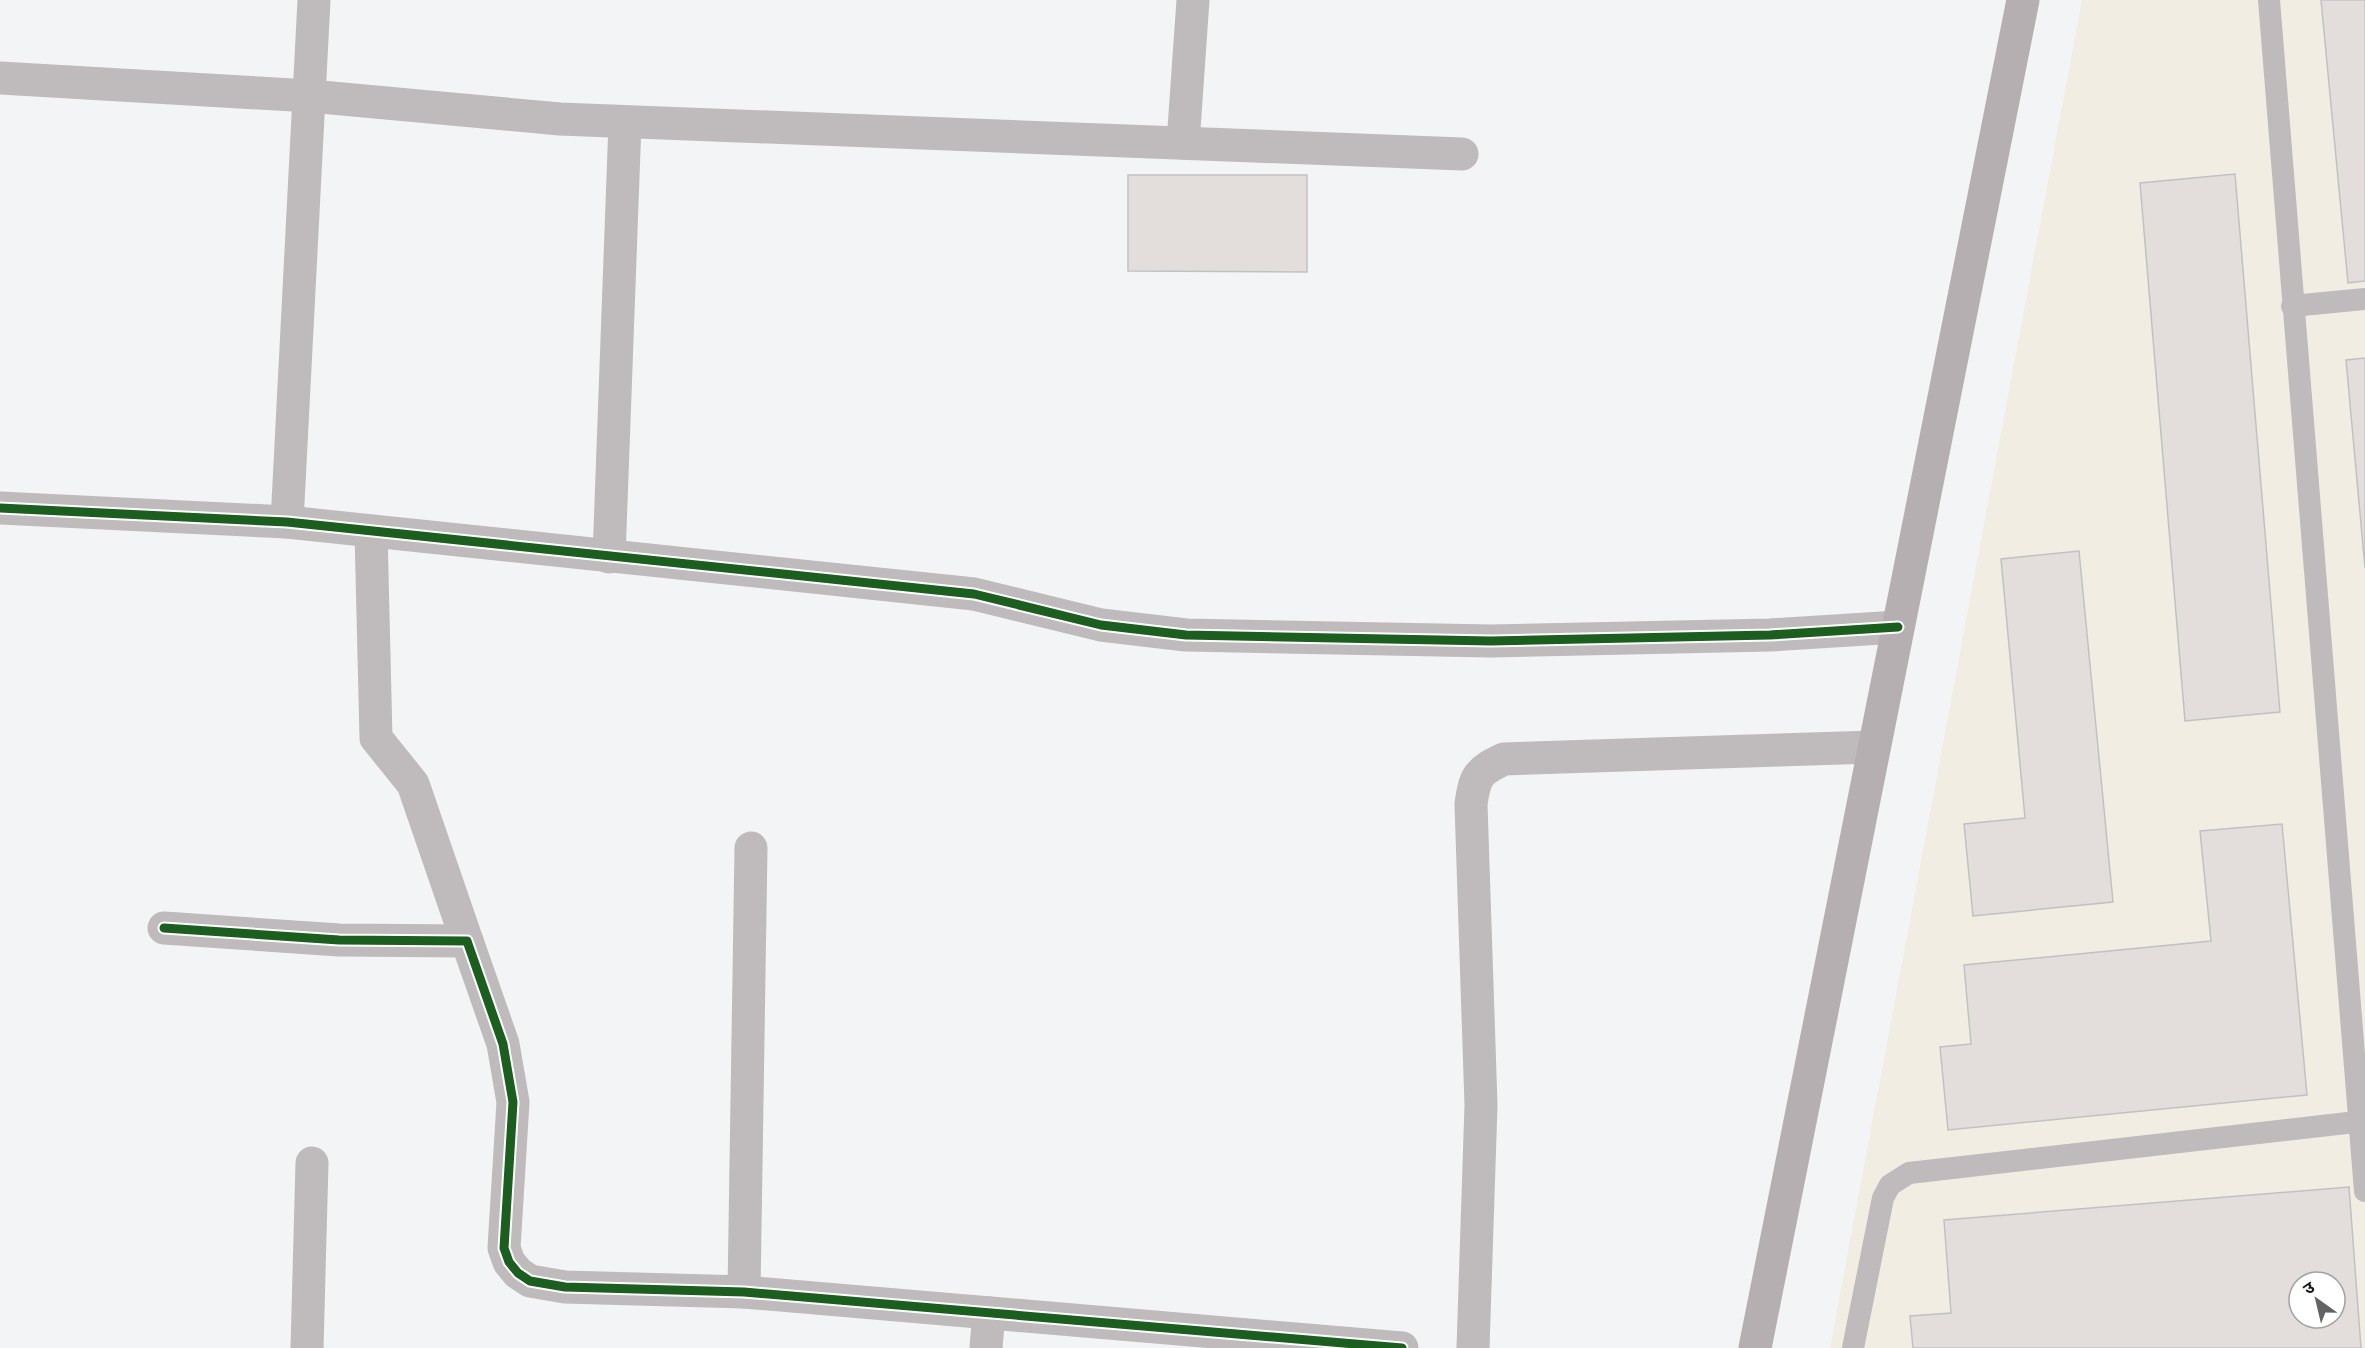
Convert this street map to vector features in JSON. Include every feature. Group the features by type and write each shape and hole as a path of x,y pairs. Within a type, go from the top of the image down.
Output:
{"main road":[{"path":"1755,1348 2024,0"}],"street":[{"path":"287,522 314,0"},
{"path":"1183,143 1193,0"},
{"path":"0,78 310,96 625,123 1462,154"},
{"path":"609,557 625,123"},
{"path":"0,508 287,522 974,594 1101,625 1186,635 1491,641 1770,635 1898,627"},
{"path":"370,532 376,738 413,784 503,1044 511,1092 504,1248 509,1262 518,1273 530,1281 565,1287 744,1292 1402,1348"},
{"path":"1473,1348 1481,1105 1471,804 1474,781 1486,767 1504,759 1874,747"},
{"path":"744,1292 752,848"},
{"path":"164,928 339,940 466,941"},
{"path":"307,1348 312,1162"},
{"path":"986,1348 989,1313"}],"lane":[{"path":"2269,0 2292,306 2362,1121 2365,1191"},
{"path":"2292,306 2365,299"},
{"path":"1853,1348 1883,1198 1890,1185 1903,1176 2362,1121"}],"shaded area":[{"path":"2082,0 2365,0 2365,1348 1830,1348"}],"building":[{"path":"2321,0 2365,0 2365,281 2348,283"},
{"path":"2235,174 2280,712 2185,721 2140,183"},
{"path":"1128,175 1307,175 1307,272 1128,271"},
{"path":"2365,358 2365,568 2346,360"},
{"path":"2079,551 2113,902 1973,916 1964,824 2025,818 2001,559"},
{"path":"2282,824 2307,1095 1948,1130 1940,1047 1971,1044 1964,965 2211,941 2200,831"},
{"path":"2349,1187 2361,1348 1913,1348 1910,1316 1951,1313 1944,1220"}],"cycle path":[{"path":"0,508 287,522 974,594 1101,625 1186,635 1491,641 1770,635 1898,627"},
{"path":"164,928 339,940 467,941 503,1044 513,1102 504,1248 509,1262 518,1273 530,1281 565,1287 744,1292 1402,1348"}]}
